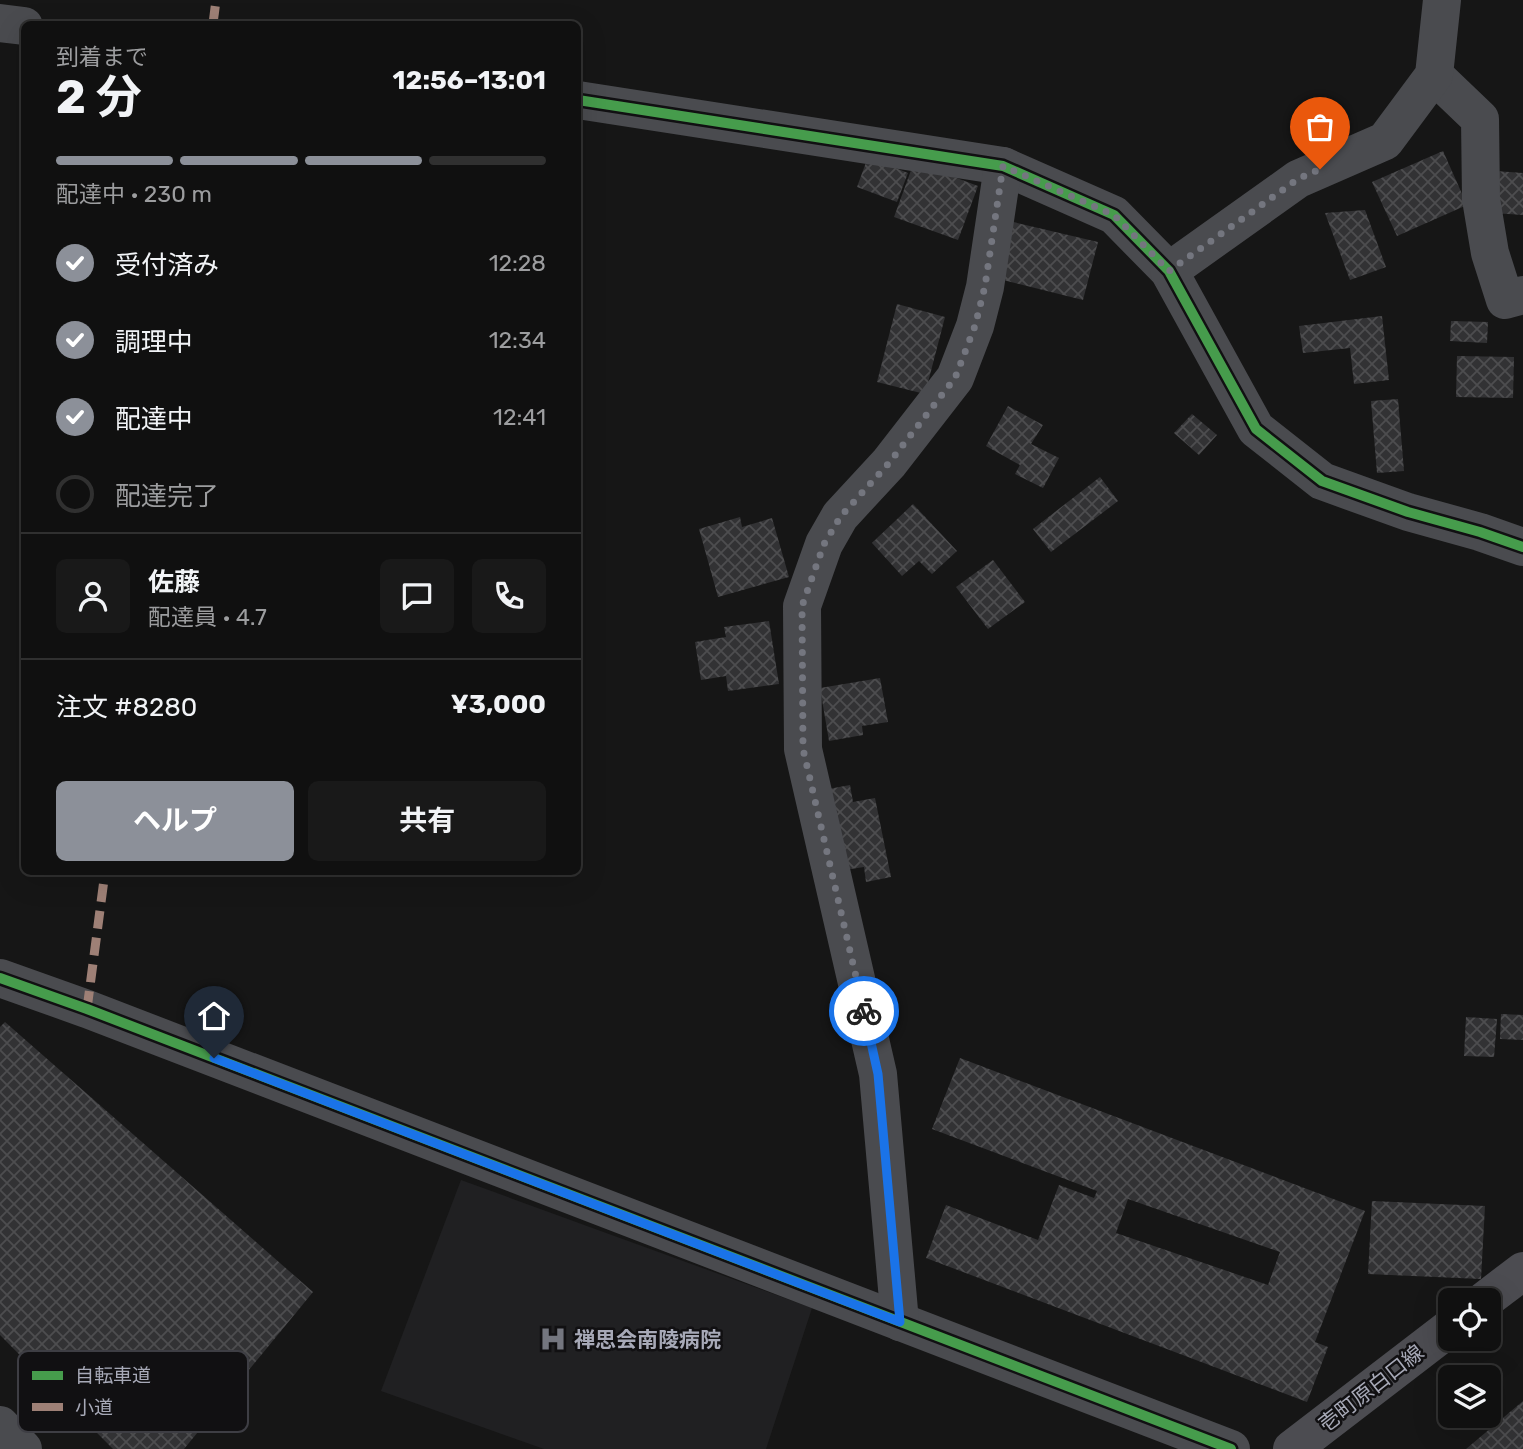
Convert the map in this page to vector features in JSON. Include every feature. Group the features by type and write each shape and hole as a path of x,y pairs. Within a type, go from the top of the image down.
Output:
{"main road":[{"path":"1501,1288 1523,1271"},
{"name":"壱町原白口線","path":"1292,1449 1438,1337"}],"street":[{"path":"1169,271 1298,179 1385,141 1434,75 1442,0"},
{"path":"0,23 21,26"},
{"path":"1434,75 1480,119 1481,199 1490,253 1506,300 1523,295"},
{"path":"581,100 1003,166 1114,215 1169,271 1256,429 1265,437 1322,481 1408,512 1523,547"},
{"path":"900,1322 878,1074 803,749 802,606 824,544 841,516 889,463 955,378 975,326 985,286 1003,166"},
{"path":"0,978 87,1009 1231,1449"},
{"path":"0,1425 23,1449"}],"shaded area":[{"path":"461,1180 812,1308 766,1449 544,1449 381,1391"}],"building":[{"path":"1443,151 1467,205 1397,236 1372,182"},
{"path":"868,157 908,173 897,202 857,187"},
{"path":"914,162 978,186 958,240 894,217"},
{"path":"1496,171 1523,173 1523,215 1493,213"},
{"path":"1365,210 1386,267 1350,280 1325,213"},
{"path":"1009,221 1098,242 1083,300 995,278"},
{"path":"897,304 945,317 925,394 877,382"},
{"path":"1382,316 1389,380 1354,384 1350,348 1303,353 1299,326"},
{"path":"1451,321 1488,322 1487,343 1450,341"},
{"path":"1457,356 1514,357 1513,398 1456,397"},
{"path":"1398,399 1404,471 1377,473 1371,401"},
{"path":"1008,406 1043,425 1031,444 1059,458 1043,488 1015,474 1020,465 986,446"},
{"path":"1192,414 1217,435 1199,455 1174,433"},
{"path":"1100,477 1118,501 1051,552 1033,529"},
{"path":"913,504 957,551 932,574 919,561 902,576 872,543"},
{"path":"740,517 742,527 772,518 789,577 718,597 699,529"},
{"path":"993,560 1025,602 988,629 956,587"},
{"path":"769,621 779,684 728,691 726,676 701,680 695,642 726,637 724,627"},
{"path":"880,678 888,722 862,726 863,735 829,741 820,688"},
{"path":"850,785 853,802 875,798 891,877 866,882 864,867 838,871 823,790"},
{"path":"1501,1014 1523,1015 1523,1040 1500,1039"},
{"path":"1466,1017 1497,1019 1494,1057 1464,1056"},
{"path":"5,1022 313,1292 248,1371 248,1351 18,1351 18,1353 0,1335 0,1027"},
{"path":"960,1058 1365,1211 1315,1342 1328,1347 1307,1402 926,1258 946,1205 1038,1240 1059,1185 1094,1198 1097,1191 932,1129","holes":["1128,1199 1280,1252 1268,1285 1116,1233"]},
{"path":"1372,1201 1485,1206 1481,1279 1368,1274"},
{"path":"1523,1401 1523,1449 1466,1449 1491,1428 1501,1428 1501,1420"},
{"path":"96,1432 198,1432 184,1449 113,1449"}],"marked path":[{"path":"213,21 216,0"},
{"path":"87,1009 105,875"}],"cycle path":[{"path":"581,100 1003,166 1114,215 1169,271 1256,429 1322,481 1408,512 1523,547"},
{"path":"0,978 87,1009 1231,1449"}],"way so far":[{"path":"864,1011 803,749 802,606 824,544 841,516 889,463 955,378 975,326 985,286 1003,166 1114,215 1169,271 1298,179 1320,169"}],"place":[{"name":"禅思会南陵病院","path":"553,1339"}],"route":[{"path":"214,1058 900,1322 878,1074 864,1011"}]}
